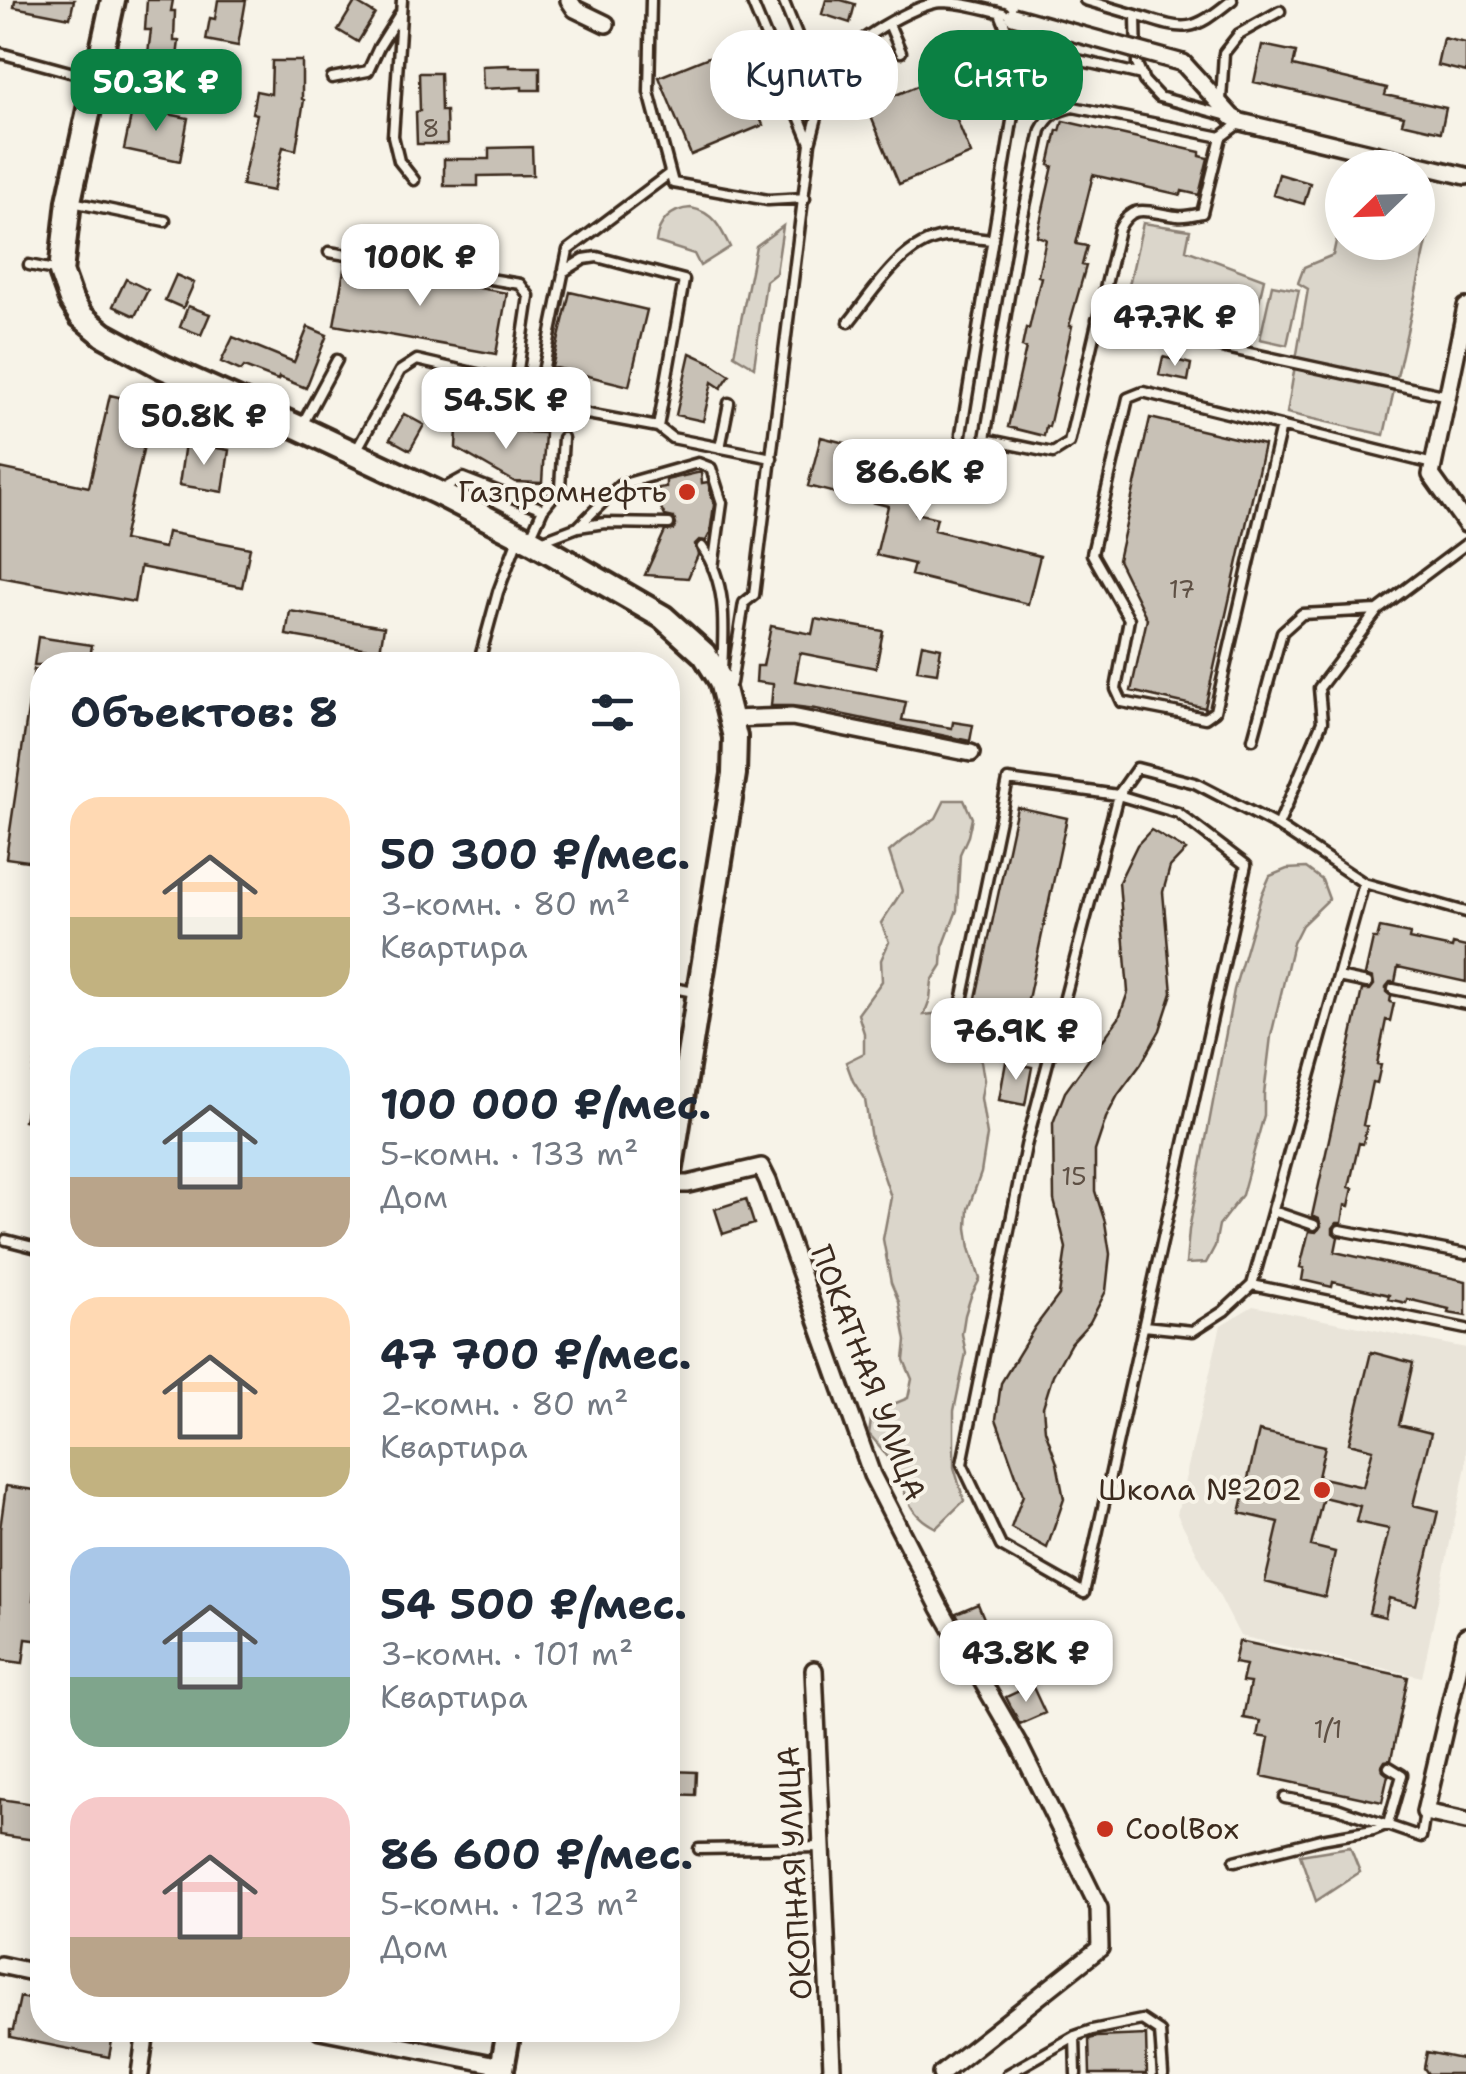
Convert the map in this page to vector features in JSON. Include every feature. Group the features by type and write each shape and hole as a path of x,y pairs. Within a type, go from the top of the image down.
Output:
{"main road":[{"path":"113,0 69,202 62,272 80,316 104,335 163,367 436,492 528,539 663,617 704,654 727,701 735,738 734,774 680,1108"},
{"path":"502,2070 507,2042"}],"street":[{"path":"569,0 574,8 606,24"},
{"path":"1006,14 1183,63 1231,115 1466,176"},
{"path":"1466,307 1431,475 1466,524"},
{"path":"727,701 792,718 971,753"},
{"name":"ПОКАТНАЯ УЛИЦА","path":"680,1184 761,1167 872,1475 940,1608 1019,1744 1100,1908 1100,1948 941,2074"},
{"path":"1466,1636 1425,1812 1466,1820"},
{"name":"ОКОПНАЯ УЛИЦА","path":"814,1670 830,2074"},
{"path":"0,1965 30,1971"},
{"path":"140,2074 144,2042"},
{"path":"375,2042 502,2070"}],"lane":[{"path":"402,0 394,136 399,160 414,180"},
{"path":"651,0 649,92 673,183 768,200 805,198"},
{"path":"751,0 810,144"},
{"path":"783,0 795,30"},
{"path":"1085,0 1178,29 1207,20 1232,0"},
{"path":"727,701 744,603 754,596 810,144 834,67 849,48 922,7 941,2 1006,14 1011,30"},
{"path":"332,78 368,71 401,12"},
{"path":"1221,137 1072,107 1056,111 1046,120 1020,230 985,439 1053,453 1069,443 1119,229 1130,212 1138,210 1182,217 1202,213 1221,137 1231,115 1224,53 1239,34 1280,12"},
{"path":"1136,15 1137,64 1159,97 1231,115"},
{"path":"890,24 901,52"},
{"path":"0,53 96,79"},
{"path":"1083,61 1142,76"},
{"path":"962,434 1012,120"},
{"path":"669,174 572,246 566,255 538,396 540,402 544,406 658,426 672,438 772,458"},
{"path":"69,202 165,222"},
{"path":"849,322 892,268 921,244 946,236 993,240"},
{"path":"329,252 520,284 529,296 516,382 417,360 400,370 355,454"},
{"path":"564,272 584,259 596,257 684,280 658,426"},
{"path":"29,265 62,272"},
{"path":"1098,320 1448,396"},
{"path":"300,428 337,360"},
{"path":"1281,426 1215,711 1205,718 1122,702 1116,690 1129,619 1092,554 1128,398 1143,392 1281,426 1433,464"},
{"path":"720,448 729,402"},
{"path":"482,652 498,592 543,509 560,488 563,438"},
{"path":"578,527 620,485 698,463 712,468 722,504 713,568"},
{"path":"436,492 463,478 543,509"},
{"path":"528,539 605,523 669,524"},
{"path":"1278,826 1322,722 1319,688 1378,610 1466,544"},
{"path":"702,546 722,590 727,701"},
{"path":"1252,740 1282,632 1302,614 1378,610"},
{"path":"1050,1052 957,1025 1008,780 1118,795 1178,813 1246,865 1084,1593 1001,1546 962,1464 1026,1146 1118,795 1137,768 1195,783 1278,826 1364,882 1466,912"},
{"path":"1144,1326 1194,1331 1252,1285 1364,882"},
{"path":"1338,977 1367,983"},
{"path":"680,989 698,992"},
{"path":"1393,989 1466,1004"},
{"path":"1273,1211 1314,1225"},
{"path":"1340,1230 1466,1254"},
{"path":"6,1240 30,1246"},
{"path":"1252,1285 1466,1329"},
{"path":"1388,1824 1402,1774 1389,1768"},
{"path":"1284,1798 1337,1808 1420,1837 1425,1812"},
{"path":"1235,1861 1388,1824"},
{"path":"698,1849 821,1847"},
{"path":"1008,2074 1075,2036 1142,2020 1160,2032 1162,2074"},
{"path":"1075,2036 1076,2074"}],"shaded area":[{"path":"691,208 711,217 730,247 700,266 694,254 656,242 667,218"},
{"path":"1143,223 1190,230 1186,250 1264,279 1252,331 1125,303"},
{"path":"783,226 776,273 766,281 754,367 734,355 756,246"},
{"path":"1325,258 1423,260 1384,435 1287,413 1308,289 1298,283 1304,267"},
{"path":"1272,285 1299,290 1287,345 1260,339"},
{"path":"945,800 964,800 972,818 960,854 957,910 924,1015 942,1013 957,1025 965,1050 981,1061 987,1135 981,1173 968,1209 967,1228 980,1279 965,1315 962,1334 966,1353 954,1411 954,1467 964,1501 936,1528 913,1509 892,1463 869,1434 872,1413 908,1398 912,1379 904,1360 906,1341 883,1239 891,1197 871,1139 865,1100 846,1062 864,1053 864,1033 858,1014 882,981 881,960 889,942 881,923 902,891 889,852 936,818"},
{"path":"1306,868 1322,880 1329,899 1302,925 1293,943 1271,1036 1264,1115 1242,1195 1219,1225 1215,1246 1206,1263 1186,1264 1234,990 1262,894 1270,876 1287,869"},
{"name":"Школа №202","path":"1253,1306 1466,1348 1466,1466 1422,1677 1240,1636 1177,1514 1221,1325"},
{"path":"1350,1847 1360,1872 1316,1901 1300,1855"}],"building":[{"path":"15,0 74,0 70,18 14,7"},
{"path":"147,0 173,0 174,41 179,41 175,73 146,69 151,30 145,30"},
{"path":"218,0 246,0 238,46 206,40"},
{"path":"826,0 855,4 850,23 822,14"},
{"path":"355,2 375,14 358,42 338,30"},
{"path":"1443,38 1466,43 1466,72 1437,65"},
{"path":"1262,45 1296,52 1293,66 1387,88 1385,95 1446,108 1441,132 1402,123 1404,116 1254,82"},
{"path":"710,56 710,120 761,120 763,125 691,155 659,77"},
{"path":"272,61 302,61 304,100 296,150 283,147 273,191 242,185 257,114 252,113 256,91 271,94"},
{"path":"482,66 540,67 540,90 483,89"},
{"path":"419,73 440,73 447,144 417,144"},
{"path":"918,86 918,120 957,120 971,154 899,184 872,120 898,120 898,94"},
{"path":"133,107 188,118 180,161 124,149"},
{"path":"1063,121 1200,152 1200,156 1208,158 1199,195 1182,191 1181,195 1093,175 1076,244 1087,246 1082,265 1086,266 1044,436 1008,427 1026,348 1022,347 1026,328 1029,329 1041,277 1038,276 1046,239 1037,236 1053,166 1049,165"},
{"path":"532,147 533,175 478,176 478,186 444,186 444,159 489,159 489,148"},
{"path":"1279,174 1310,183 1304,204 1273,195"},
{"path":"345,264 507,293 496,354 334,325"},
{"path":"176,275 194,283 183,308 165,300"},
{"path":"126,279 148,290 135,316 113,306"},
{"path":"570,292 647,310 629,386 552,367"},
{"path":"188,306 210,314 201,335 180,327"},
{"path":"308,327 327,335 306,388 221,362 233,337 294,362"},
{"path":"690,353 730,375 721,388 712,382 703,421 676,415"},
{"path":"1163,357 1191,364 1188,381 1159,375"},
{"path":"110,395 153,405 123,540 164,548 167,532 250,548 242,587 140,567 134,602 0,577 0,468 89,487"},
{"path":"404,414 424,425 410,450 390,439"},
{"path":"1150,418 1264,445 1205,708 1131,691 1147,619 1118,560"},
{"path":"457,428 545,433 542,483 515,482 456,448"},
{"path":"821,437 928,464 916,513 937,518 934,530 1040,556 1028,604 911,575 914,564 876,555 888,506 808,486"},
{"path":"185,443 229,450 223,492 179,485"},
{"path":"701,472 702,483 708,482 714,505 710,533 706,541 695,544 698,555 688,578 645,575 665,531 676,525 660,506 658,488 666,487 666,480"},
{"path":"290,611 384,627 380,651 286,635"},
{"path":"815,619 883,631 876,668 800,653 795,681 906,702 902,720 952,728 953,722 973,725 970,741 816,709 771,706 773,684 756,682 757,666 763,666 771,626 812,634"},
{"path":"38,637 92,645 91,652 36,652"},
{"path":"922,644 941,648 937,673 917,670"},
{"path":"30,696 30,861 6,858"},
{"path":"1017,807 1067,818 1021,1032 971,1021"},
{"path":"1151,830 1186,850 1170,867 1163,892 1172,993 1160,1030 1118,1095 1095,1151 1095,1191 1110,1254 1106,1291 1090,1322 1071,1343 1053,1375 1043,1407 1045,1430 1064,1499 1047,1548 1011,1528 1023,1495 996,1419 1001,1383 1059,1295 1066,1248 1054,1200 1053,1123 1065,1092 1119,1018 1128,992 1119,882 1137,845"},
{"path":"1380,928 1410,934 1409,939 1466,947 1466,982 1398,967 1395,982 1386,987 1390,1002 1394,1003 1390,1021 1386,1020 1377,1083 1372,1082 1363,1125 1367,1126 1349,1187 1353,1188 1349,1206 1345,1205 1342,1223 1333,1228 1338,1237 1335,1252 1466,1281 1466,1316 1333,1282 1332,1287 1302,1280 1304,1268 1300,1267 1309,1231 1316,1232 1321,1226 1319,1219 1312,1216 1362,990 1370,990 1374,985 1373,978 1365,975 1373,939 1377,939"},
{"path":"1006,1062 1032,1067 1025,1105 999,1100"},
{"path":"30,1089 30,1122 24,1121"},
{"path":"746,1199 754,1224 723,1234 715,1209"},
{"name":"Школа №202","path":"1371,1352 1413,1363 1399,1425 1431,1433 1413,1505 1438,1511 1416,1605 1389,1598 1385,1617 1369,1613 1389,1529 1356,1522 1360,1506 1323,1497 1311,1546 1335,1552 1325,1597 1265,1582 1279,1522 1240,1513 1259,1431 1325,1446 1318,1477 1363,1487 1373,1449 1349,1443"},
{"path":"6,1486 30,1489 30,1640 26,1639 23,1663 0,1660 0,1529"},
{"path":"978,1604 988,1628 969,1636 956,1613"},
{"path":"1239,1641 1408,1677 1391,1760 1382,1766 1388,1775 1382,1802 1262,1776 1269,1738 1257,1736 1260,1721 1243,1718 1250,1683 1242,1682 1246,1665 1234,1663"},
{"path":"1032,1685 1045,1713 1020,1724 1006,1697"},
{"path":"680,1771 696,1772 695,1795 680,1794"},
{"path":"0,1799 30,1803 30,1839 0,1835"},
{"path":"20,1997 30,1999 30,2041 10,2037"},
{"path":"1146,2035 1147,2074 1090,2074 1089,2039"},
{"path":"35,2042 112,2042 109,2057"},
{"path":"1427,2052 1466,2060 1466,2074 1428,2074 1424,2068"}],"place":[{"name":"Газпромнефть","path":"687,492"},
{"name":"Школа №202","path":"1322,1490"},
{"name":"CoolBox","path":"1105,1829"}]}
